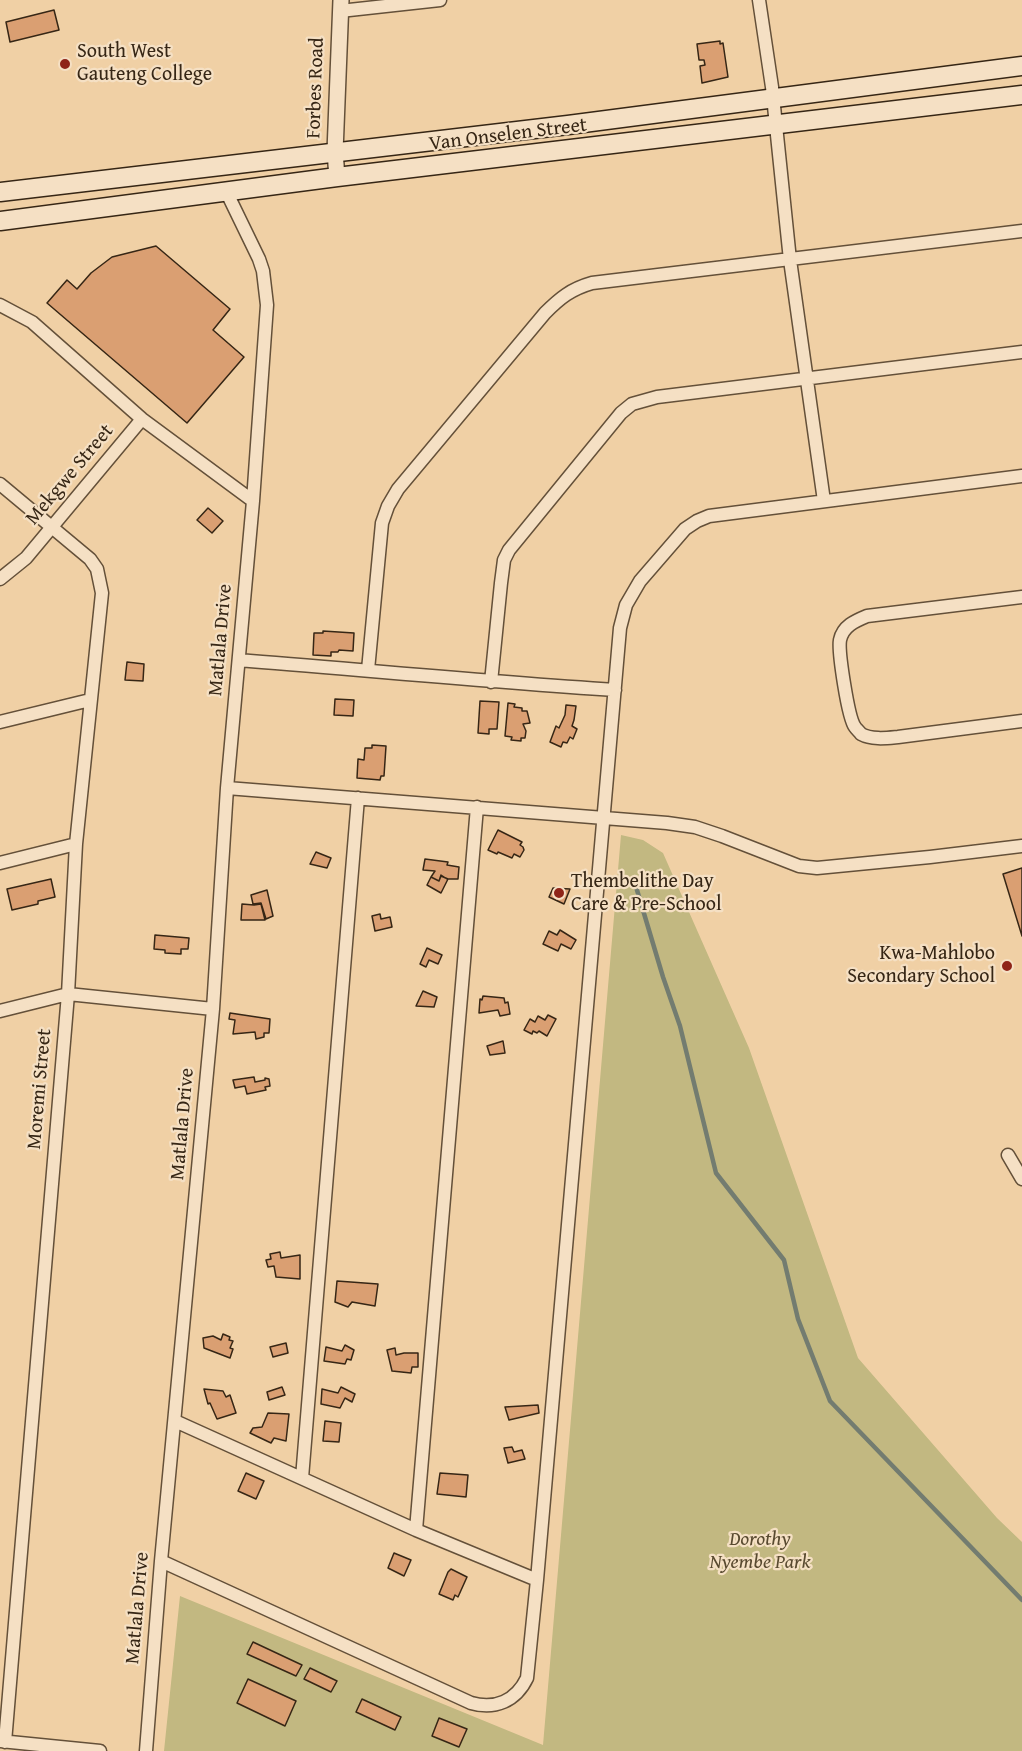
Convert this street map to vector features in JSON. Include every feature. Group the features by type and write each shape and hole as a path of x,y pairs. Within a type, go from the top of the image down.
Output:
{"main road":[{"name":"Van Onselen Street","path":"0,192 1022,66"},
{"name":"Van Onselen Street","path":"0,221 337,177 1022,95"}],"street":[{"path":"341,5 440,0"},
{"path":"759,0 773,98 790,260 824,501"},
{"name":"Forbes Road","path":"337,177 335,152 341,5"},
{"name":"Matlala Drive","path":"146,1751 161,1561 213,1009 227,788 253,501 267,305 266,286 259,259 227,193"},
{"path":"368,670 382,523 388,506 398,489 545,313 574,288 592,283 1022,231"},
{"path":"0,305 32,322 142,419 253,501"},
{"path":"491,682 504,560 509,550 621,413 632,404 657,397 1022,352"},
{"name":"Mekgwe Street","path":"0,579 26,558 142,419"},
{"path":"161,1561 471,1703 484,1707 496,1705 522,1689 527,1677 537,1580 620,628 626,605 640,580 685,529 697,520 710,516 1022,476"},
{"name":"Moremi Street","path":"0,484 90,559 97,569 102,593 76,844 68,994 2,1741"},
{"path":"1022,597 867,616 854,621 845,629 840,646 850,714 854,727 861,733 871,737 891,737 1022,721"},
{"path":"239,660 491,682 615,690"},
{"path":"0,722 90,700"},
{"path":"227,788 667,823 695,827 799,866 817,868 919,859 1022,846"},
{"path":"302,1478 358,798"},
{"path":"416,1530 477,807"},
{"path":"0,863 76,844"},
{"path":"0,1011 68,994 213,1009"},
{"path":"1008,1155 1022,1179"},
{"path":"175,1421 416,1530 537,1580"},
{"path":"2,1741 100,1751"}],"green space":[{"name":"Dorothy Nyembe Park","path":"621,835 643,840 663,853 749,1048 858,1358 997,1518 1022,1542 1022,1751 164,1751 180,1596 543,1745"}],"building":[{"path":"54,10 59,30 10,42 6,22"},
{"path":"720,41 720,44 723,43 728,77 702,83 700,66 705,65 704,60 699,60 697,44"},
{"path":"156,246 230,309 213,330 244,357 187,423 47,303 67,280 77,289 91,273 112,257"},
{"path":"208,508 223,521 212,533 197,520"},
{"path":"323,631 354,633 353,651 339,650 331,652 331,656 313,655 314,633 323,633"},
{"path":"127,662 144,664 143,681 125,680"},
{"path":"335,699 354,700 353,716 334,715"},
{"path":"480,701 499,702 497,729 489,729 489,734 478,733"},
{"path":"508,703 522,708 522,711 527,711 530,723 523,724 526,731 525,738 521,738 521,741 511,740 512,737 505,736"},
{"path":"566,705 576,706 572,726 577,729 573,739 570,737 567,743 563,742 561,747 550,742 556,726 559,728 565,715"},
{"path":"372,745 386,746 384,776 381,776 380,780 357,778 358,759 364,760 365,748 372,748"},
{"path":"498,830 522,842 520,845 524,850 520,857 514,854 512,858 488,850"},
{"path":"316,852 331,858 327,868 310,864"},
{"path":"425,859 448,862 447,865 459,867 458,879 447,879 441,875 439,881 431,877 435,871 423,870"},
{"path":"1022,868 1022,936 1003,874"},
{"path":"441,876 448,879 441,893 427,885 431,877 439,881"},
{"path":"51,879 55,897 12,910 7,889"},
{"name":"Thembelithe Day Care & Pre-School","path":"553,888 570,889 564,904 549,897"},
{"path":"267,890 273,916 266,919 261,903 253,904 251,895"},
{"path":"242,904 261,904 265,920 241,920"},
{"path":"380,914 381,919 390,917 392,927 375,931 372,916"},
{"path":"560,930 576,940 571,949 561,944 558,951 543,944 549,931 557,935"},
{"path":"155,935 189,938 188,949 181,949 181,954 165,953 165,950 154,949"},
{"path":"427,948 442,955 438,964 429,960 426,967 420,964"},
{"path":"423,991 437,997 434,1007 416,1006"},
{"path":"483,996 504,998 505,1003 508,1002 510,1014 500,1016 498,1010 479,1013 480,999 482,1000"},
{"path":"230,1013 270,1019 269,1033 264,1033 264,1037 256,1039 255,1032 233,1034 235,1020 229,1019"},
{"path":"548,1015 556,1019 547,1036 539,1031 537,1033 533,1031 532,1034 524,1030 530,1019 535,1022 538,1016 545,1020"},
{"path":"503,1041 505,1053 490,1055 487,1046"},
{"path":"254,1077 255,1082 265,1080 265,1078 269,1079 270,1086 265,1087 266,1090 247,1094 245,1086 235,1088 233,1080"},
{"path":"280,1252 281,1258 300,1255 300,1279 276,1277 274,1266 268,1267 266,1260 271,1259 270,1254"},
{"path":"337,1281 378,1284 375,1306 352,1302 348,1307 335,1302"},
{"path":"223,1334 233,1341 230,1358 204,1348 203,1338 213,1336 221,1340"},
{"path":"286,1343 288,1353 273,1357 270,1347"},
{"path":"345,1345 354,1350 351,1360 347,1359 345,1364 324,1361 326,1347 342,1351"},
{"path":"395,1348 396,1355 418,1353 418,1367 412,1367 411,1373 392,1371 387,1350"},
{"path":"282,1387 285,1395 269,1400 267,1392"},
{"path":"341,1387 355,1394 352,1402 345,1398 340,1408 321,1404 322,1389 338,1393"},
{"path":"204,1389 223,1391 226,1397 230,1395 236,1413 217,1419 210,1403 208,1404"},
{"path":"538,1405 539,1413 509,1420 505,1407"},
{"path":"268,1413 289,1414 286,1441 274,1438 271,1443 250,1433 253,1428 262,1427"},
{"path":"325,1421 341,1423 339,1442 323,1441"},
{"path":"512,1447 514,1452 522,1450 525,1459 508,1463 504,1448"},
{"path":"246,1473 264,1481 256,1499 238,1491"},
{"path":"440,1473 468,1475 466,1497 437,1494"},
{"path":"394,1553 411,1560 404,1576 388,1568"},
{"path":"451,1569 467,1577 458,1597 455,1595 453,1600 439,1594"},
{"path":"253,1642 302,1665 296,1676 247,1654"},
{"path":"310,1668 337,1681 331,1692 304,1679"},
{"path":"248,1679 296,1701 285,1726 237,1703"},
{"path":"362,1699 401,1717 395,1730 356,1712"},
{"path":"439,1718 467,1729 459,1747 432,1736"}],"waterway":[{"path":"634,880 680,1026 716,1173 784,1260 798,1319 830,1401 1022,1600"}],"place":[{"name":"South West Gauteng College","path":"65,64"},
{"name":"Thembelithe Day Care & Pre-School","path":"559,893"},
{"name":"Kwa-Mahlobo Secondary School","path":"1007,966"}]}
